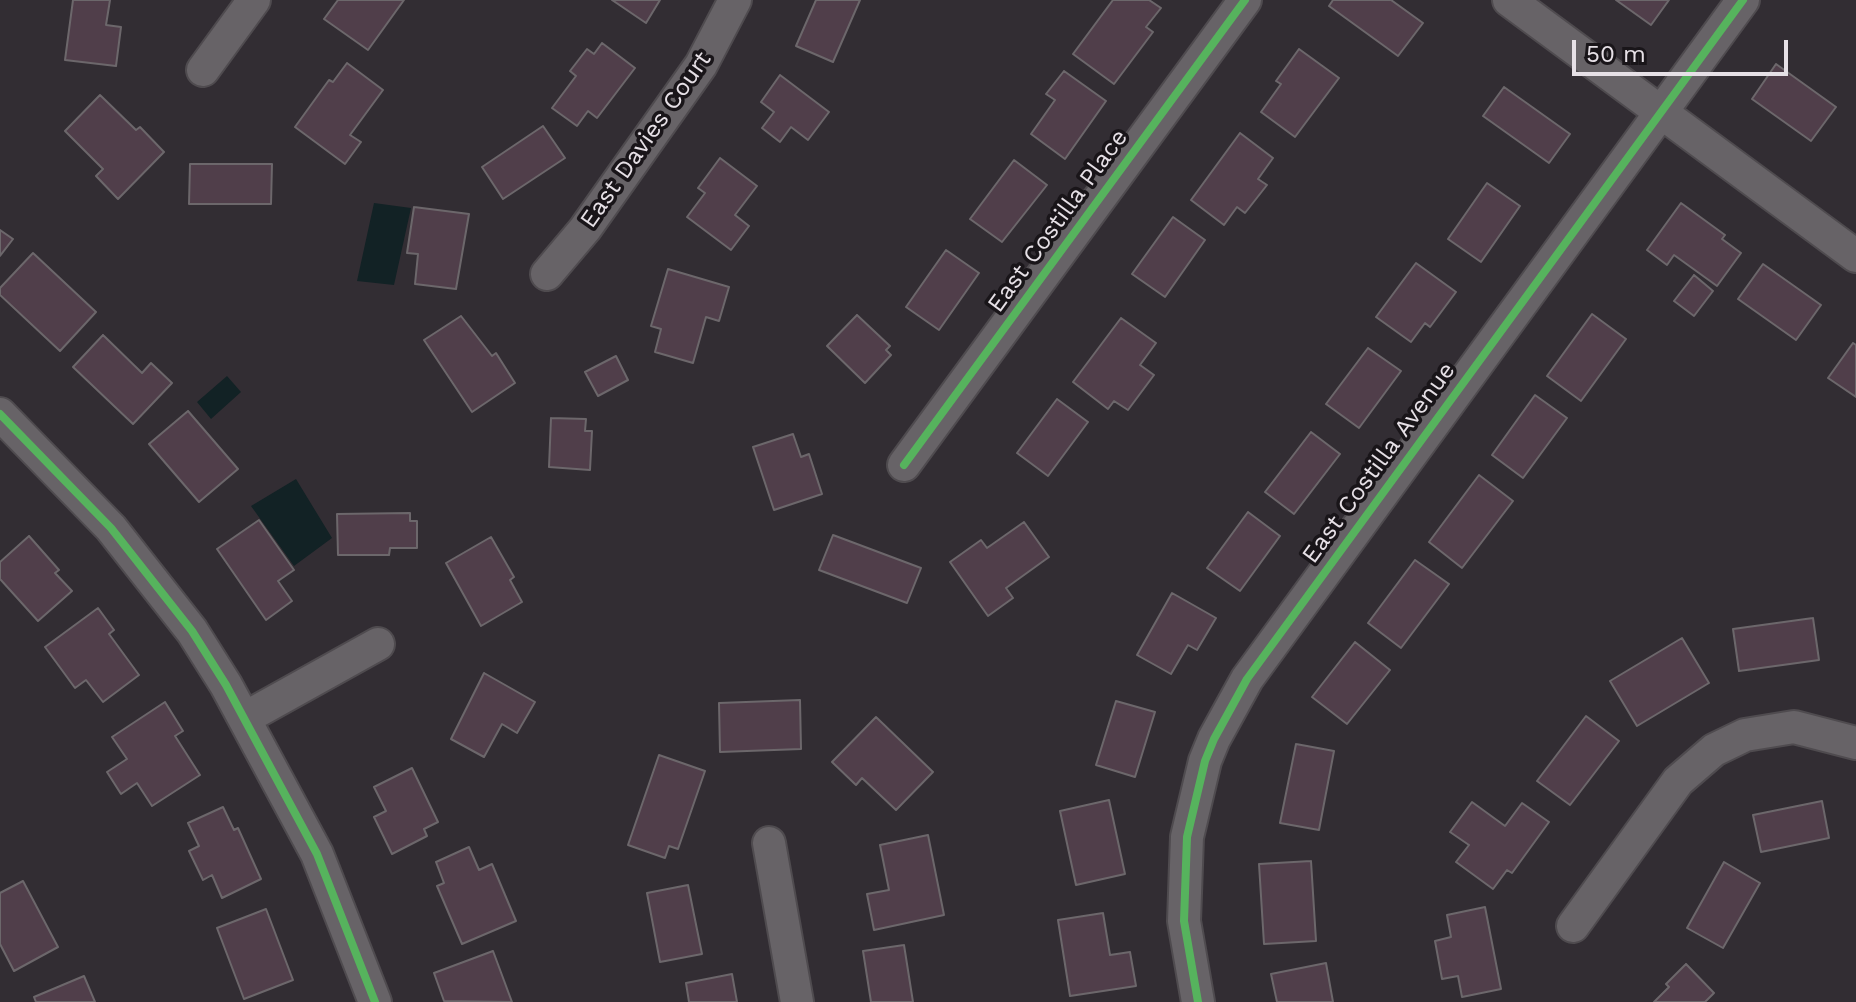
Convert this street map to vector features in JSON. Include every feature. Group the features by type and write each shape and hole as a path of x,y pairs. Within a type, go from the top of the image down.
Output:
{"street":[{"path":"203,70 254,0"},
{"name":"East Davies Court","path":"547,274 585,229 701,65 735,0"},
{"name":"East Costilla Place","path":"904,465 1245,0"},
{"path":"1509,0 1856,256"},
{"name":"East Costilla Avenue","path":"1198,1002 1184,921 1187,837 1205,761 1214,739 1247,679 1658,112 1743,0"},
{"path":"0,414 111,528 192,631 245,718 317,854 375,1002"},
{"path":"245,718 378,644"},
{"path":"1573,926 1678,781 1714,750 1745,735 1794,727 1856,743"},
{"path":"769,843 797,1002"}],"shaded area":[{"path":"374,203 411,208 394,285 357,281"},
{"path":"227,376 241,392 211,419 197,402"},
{"path":"296,479 332,538 294,566 251,506"}],"building":[{"path":"73,0 110,0 106,25 121,27 116,66 65,60"},
{"path":"338,0 404,0 368,50 324,19"},
{"path":"612,0 660,0 646,23"},
{"path":"816,0 860,0 833,62 796,46"},
{"path":"1113,0 1149,0 1161,8 1146,27 1153,32 1114,84 1073,54"},
{"path":"1333,0 1391,0 1423,23 1398,56 1329,6"},
{"path":"1616,0 1669,0 1651,25"},
{"path":"602,43 635,68 597,118 588,111 577,126 552,108 576,76 570,71 587,49 594,54"},
{"path":"1299,49 1339,78 1295,137 1261,112 1281,84 1276,81"},
{"path":"347,63 383,90 350,135 361,142 345,164 295,127 329,80 333,82"},
{"path":"1776,64 1836,107 1811,141 1752,99"},
{"path":"1064,71 1106,101 1065,159 1031,134 1055,100 1046,94"},
{"path":"780,75 829,112 808,140 791,127 780,142 762,128 774,112 761,102"},
{"path":"1504,87 1570,134 1549,163 1483,116"},
{"path":"100,95 136,130 140,127 164,152 118,199 96,176 103,169 65,131"},
{"path":"543,126 565,158 503,199 482,167"},
{"path":"1240,133 1273,158 1258,179 1267,185 1245,213 1237,207 1224,225 1191,200"},
{"path":"720,158 757,186 735,215 749,226 731,250 687,217 705,193 698,188"},
{"path":"1014,160 1047,185 1002,242 970,219"},
{"path":"190,164 272,164 271,204 189,204"},
{"path":"1487,183 1520,206 1481,262 1448,239"},
{"path":"1681,203 1725,235 1722,239 1741,253 1717,286 1674,255 1667,265 1647,250"},
{"path":"414,207 469,214 456,289 415,284 418,254 407,253"},
{"path":"1173,217 1205,240 1165,297 1132,274"},
{"path":"0,230 13,239 0,256"},
{"path":"946,250 979,273 939,330 906,307"},
{"path":"33,253 96,312 60,351 0,295 0,288"},
{"path":"1416,263 1456,292 1430,327 1425,323 1411,342 1376,317"},
{"path":"1763,264 1821,305 1796,340 1738,299"},
{"path":"668,269 729,287 719,321 706,317 693,363 655,352 661,329 651,326"},
{"path":"1694,275 1713,291 1694,316 1674,301"},
{"path":"1592,314 1626,339 1581,401 1547,376"},
{"path":"857,315 890,346 886,350 891,355 865,383 827,346"},
{"path":"461,316 492,356 496,353 515,383 472,412 424,340"},
{"path":"1121,318 1156,343 1140,365 1154,375 1128,410 1114,401 1108,409 1073,382"},
{"path":"103,335 142,373 151,363 172,383 133,424 73,367"},
{"path":"1853,343 1856,345 1856,397 1828,378"},
{"path":"1368,348 1401,371 1359,428 1326,404"},
{"path":"616,356 628,380 598,396 585,372"},
{"path":"1535,395 1567,418 1523,478 1492,455"},
{"path":"1057,399 1088,422 1048,476 1017,453"},
{"path":"188,411 238,469 199,502 149,444"},
{"path":"551,418 586,419 585,431 592,431 590,470 549,467"},
{"path":"1311,432 1340,454 1294,514 1265,492"},
{"path":"793,434 801,457 809,454 822,494 774,510 753,447"},
{"path":"1479,475 1513,501 1462,568 1429,542"},
{"path":"1248,512 1280,536 1240,591 1207,568"},
{"path":"410,513 410,521 417,521 417,548 390,548 389,555 338,555 337,514"},
{"path":"259,520 294,570 278,581 292,601 266,620 217,549"},
{"path":"1024,522 1049,557 1006,588 1013,598 988,616 950,562 981,540 987,548"},
{"path":"833,535 921,568 907,603 819,570"},
{"path":"29,536 59,570 55,573 72,591 38,621 0,579 0,562"},
{"path":"491,537 514,577 510,580 522,602 481,626 446,563"},
{"path":"1415,560 1449,584 1401,648 1368,623"},
{"path":"1172,593 1216,618 1197,650 1188,645 1171,674 1137,655"},
{"path":"98,608 114,630 109,634 139,675 103,702 86,680 75,688 45,647"},
{"path":"1813,618 1819,660 1739,671 1733,629"},
{"path":"1682,638 1709,683 1637,726 1610,681"},
{"path":"1355,642 1390,670 1347,724 1312,697"},
{"path":"484,673 535,702 517,733 502,724 484,757 451,739"},
{"path":"800,700 801,749 720,752 719,703"},
{"path":"1116,701 1155,712 1135,777 1096,765"},
{"path":"165,702 183,731 175,736 200,775 152,806 137,783 121,794 107,772 127,759 112,737"},
{"path":"1586,716 1619,741 1570,805 1537,781"},
{"path":"876,717 933,772 896,810 862,778 856,785 832,762"},
{"path":"1296,744 1334,751 1319,830 1280,823"},
{"path":"659,755 705,771 678,849 669,846 665,858 628,845"},
{"path":"412,768 438,822 424,829 427,836 392,854 374,817 386,811 374,787"},
{"path":"1109,800 1125,874 1076,885 1060,811"},
{"path":"1822,801 1829,838 1761,852 1753,815"},
{"path":"1472,802 1505,826 1522,803 1549,822 1512,873 1507,870 1493,889 1456,862 1469,845 1450,832"},
{"path":"223,807 234,830 238,828 261,879 222,898 212,875 203,880 189,851 199,846 188,823"},
{"path":"928,835 944,915 874,930 867,894 889,890 880,845"},
{"path":"469,847 479,870 492,864 516,921 462,944 437,886 444,883 436,862"},
{"path":"1311,861 1316,941 1264,944 1259,864"},
{"path":"1724,862 1760,883 1723,948 1687,928"},
{"path":"23,881 58,947 14,971 0,944 0,893"},
{"path":"688,885 702,954 660,962 647,893"},
{"path":"1485,907 1501,989 1462,997 1458,976 1442,979 1435,941 1451,937 1447,915"},
{"path":"266,909 293,980 244,999 217,928"},
{"path":"1103,913 1110,955 1130,952 1136,986 1070,996 1058,920"},
{"path":"904,945 913,1002 871,1002 863,951"},
{"path":"493,951 512,1002 444,1001 434,973"},
{"path":"1326,963 1333,1002 1277,1002 1271,974"},
{"path":"1686,964 1714,993 1705,1002 1654,1002 1669,987 1666,984"},
{"path":"732,974 737,1002 689,1002 686,983"},
{"path":"84,976 95,1002 36,1002 34,997"}],"cycle path":[{"path":"904,465 1245,0"},
{"path":"1198,1002 1184,921 1187,837 1205,761 1214,739 1247,679 1743,0"},
{"path":"0,414 111,528 192,631 226,685 317,854 375,1002"}]}
